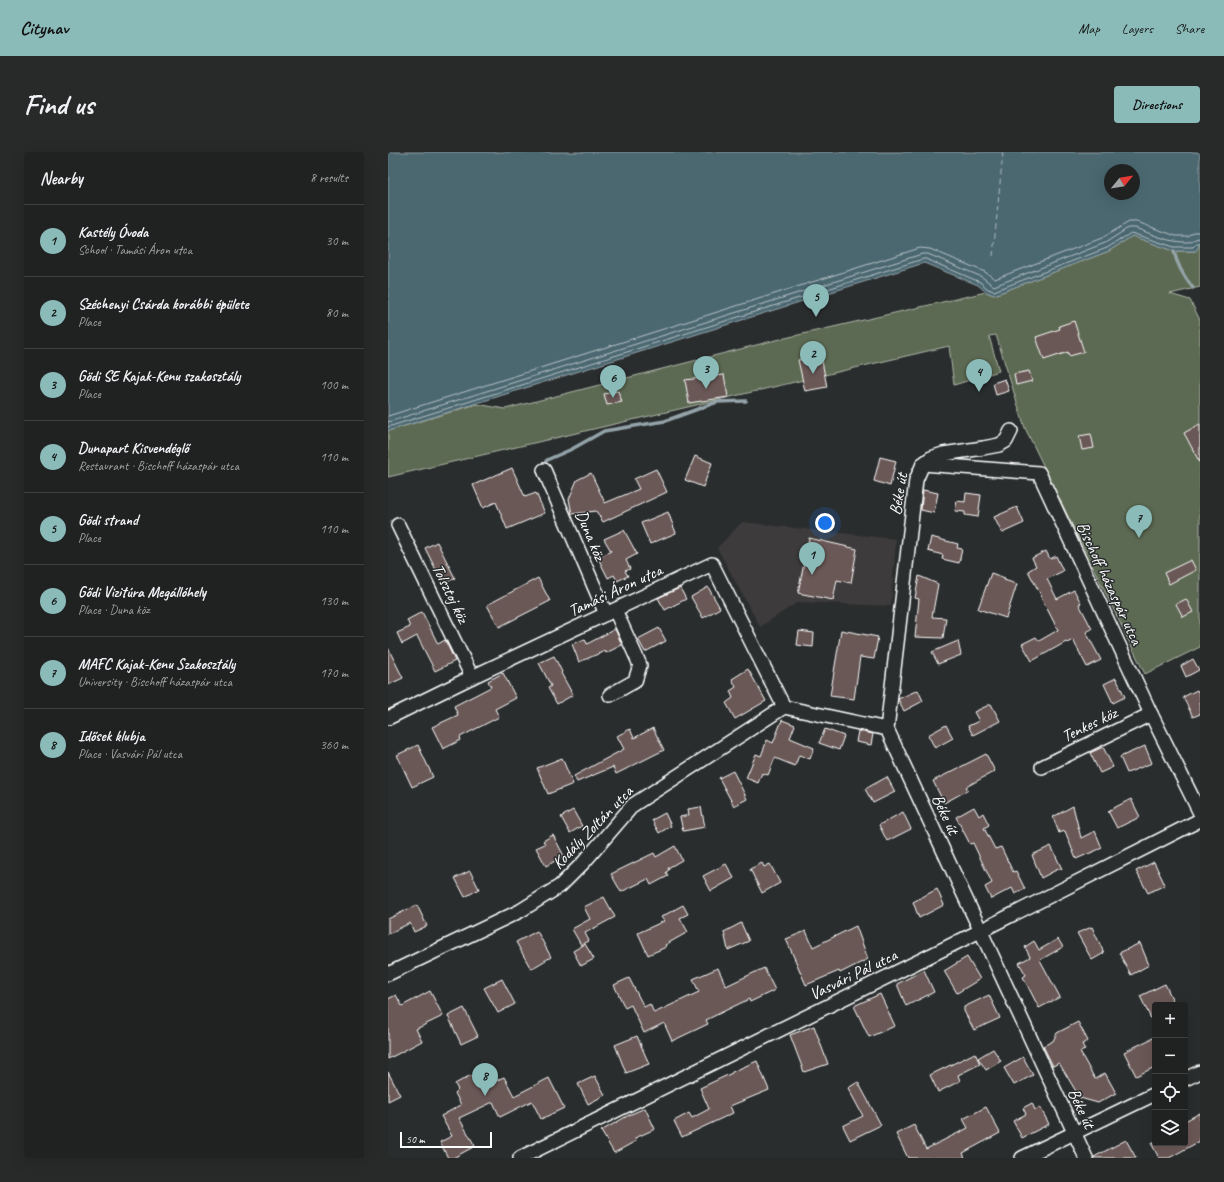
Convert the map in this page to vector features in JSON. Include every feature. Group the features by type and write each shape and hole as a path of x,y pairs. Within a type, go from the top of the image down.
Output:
{"street":[{"path":"923,464 931,458 943,454 999,445 1006,441 1011,430"},
{"name":"Bischoff házaspár utca","path":"923,464 1039,474 1151,714 1200,813"},
{"name":"Béke út","path":"923,464 916,480 887,729 1086,1158"},
{"name":"Duna köz","path":"544,470 610,612 640,664 635,681 610,695"},
{"name":"Tolsztoj köz","path":"398,525 472,677"},
{"name":"Tamási Áron utca","path":"388,718 712,564 784,707"},
{"path":"784,707 887,729"},
{"name":"Kodály Zoltán utca","path":"388,974 520,911 560,886 584,862 633,806 784,707"},
{"name":"Tenkes köz","path":"1042,767 1151,714"},
{"name":"Vasvári Pál utca","path":"520,1158 980,931 1200,820"},
{"path":"1188,1078 1200,1072"},
{"path":"1022,1158 1152,1095"}],"shaded area":[{"path":"742,522 896,539 891,606 798,602 760,627 717,548"}],"green space":[{"path":"1132,236 1174,251 1195,251 1200,244 1200,287 1170,294 1190,300 1200,320 1200,647 1145,674 1025,428 996,335 989,336 999,371 954,385 949,346 388,477 388,431 477,404 505,409 772,341 986,292 994,295 1109,251"}],"water":[{"path":"388,152 1200,152 1200,244 1196,251 1174,251 1132,236 1109,251 994,295 986,292 978,285 924,263 388,431"}],"building":[{"path":"1074,321 1084,352 1069,356 1068,352 1044,360 1036,337 1060,329 1059,326"},
{"path":"821,356 827,387 805,391 798,360"},
{"path":"1029,371 1032,381 1016,385 1014,374"},
{"path":"724,375 728,397 689,403 685,380"},
{"path":"1005,379 1009,391 996,395 993,383"},
{"path":"618,391 622,402 607,405 604,394"},
{"path":"1200,424 1200,463 1184,433"},
{"path":"1091,434 1094,448 1082,450 1079,436"},
{"path":"695,456 712,463 703,487 685,480"},
{"path":"880,457 896,461 890,486 874,481"},
{"path":"512,468 525,497 536,493 545,513 507,529 496,502 483,508 473,485"},
{"path":"656,469 667,492 603,522 596,511 572,514 569,499 577,480 591,473 605,503 639,489 634,479"},
{"path":"923,490 938,493 934,513 921,510"},
{"path":"966,493 981,495 978,517 965,515 965,512 955,511 957,501 965,502"},
{"path":"1017,507 1024,523 1002,533 994,517"},
{"path":"668,512 676,533 650,544 641,523"},
{"path":"624,530 637,554 626,560 630,569 625,571 628,576 617,581 614,575 608,578 598,558 611,551 604,539"},
{"path":"931,537 958,544 957,548 962,549 959,563 942,559 943,555 928,551"},
{"path":"809,538 857,549 851,583 837,580 833,600 798,593"},
{"path":"437,542 455,578 443,584 425,548"},
{"path":"1046,551 1050,559 1056,556 1063,571 1047,579 1057,599 1074,590 1081,603 1079,604 1092,629 1086,632 1101,660 1087,667 1073,640 1067,643 1066,642 1032,661 1022,644 1036,637 1039,641 1058,630 1028,571 1036,566 1032,558"},
{"path":"1191,560 1196,570 1169,584 1164,573"},
{"path":"991,573 1005,578 1004,580 1017,584 1006,618 978,609"},
{"path":"919,576 938,584 932,617 946,618 943,638 915,637 919,599 915,598"},
{"path":"538,578 550,601 499,627 487,605"},
{"path":"708,587 720,608 703,618 691,597"},
{"path":"680,588 686,599 665,610 658,598"},
{"path":"1186,599 1193,612 1183,617 1176,604"},
{"path":"422,612 438,644 445,640 455,661 435,671 417,636 402,644 397,633 410,627 407,620"},
{"path":"659,628 666,641 645,652 638,639"},
{"path":"615,629 622,645 606,653 605,651 579,662 572,644 585,639 587,644"},
{"path":"841,630 878,637 874,659 860,657 854,699 830,696"},
{"path":"799,631 814,633 813,647 797,645"},
{"path":"958,641 961,655 938,664 932,652"},
{"path":"388,648 403,678 388,685"},
{"path":"554,656 573,695 557,704 548,688 551,686 539,663"},
{"path":"1193,659 1199,670 1186,677 1181,666"},
{"path":"748,669 766,701 735,719 726,703 733,698 730,691 736,687 732,679"},
{"path":"503,673 516,698 495,709 499,717 460,737 461,740 443,749 432,727 458,715 454,706 491,687 488,681"},
{"path":"1116,678 1125,697 1113,703 1104,684"},
{"path":"918,690 923,701 904,711 898,699"},
{"path":"1197,690 1200,696 1200,714 1193,717 1183,697"},
{"path":"991,704 1000,721 973,735 968,726 979,721 974,712"},
{"path":"782,720 795,725 790,738 814,748 810,759 799,755 795,766 775,758 768,775 762,773 758,783 746,778 756,754 761,756 767,740 773,743"},
{"path":"946,725 953,738 935,748 928,735"},
{"path":"653,728 664,750 616,774 613,767 577,782 574,776 624,749 617,736 630,729 634,738"},
{"path":"825,729 844,736 839,750 819,743"},
{"path":"858,731 873,734 871,745 856,742"},
{"path":"418,745 433,777 412,787 397,755"},
{"path":"1145,746 1152,763 1127,773 1120,757"},
{"path":"1103,747 1113,767 1100,773 1090,753"},
{"path":"986,754 995,771 966,787 968,790 944,803 933,781"},
{"path":"562,758 573,784 548,794 537,768"},
{"path":"733,771 747,799 734,806 719,778"},
{"path":"887,777 895,792 873,803 865,789"},
{"path":"1131,799 1140,817 1117,828 1108,811"},
{"path":"1073,806 1081,838 1095,831 1102,848 1076,859 1065,831 1059,833 1053,817"},
{"path":"701,807 705,827 683,831 680,817 689,815 688,809"},
{"path":"974,807 979,816 983,813 989,825 984,828 995,849 1001,847 1013,872 1016,871 1025,889 1015,894 1012,888 991,899 985,887 992,883 973,843 970,844 956,817"},
{"path":"573,810 582,826 570,833 561,817"},
{"path":"903,812 911,829 887,841 879,825"},
{"path":"665,813 671,826 659,833 652,820"},
{"path":"553,835 564,856 546,866 536,848 545,844 543,841"},
{"path":"675,846 682,860 668,868 669,870 666,872 668,876 651,885 648,879 621,892 611,874 654,853 656,857"},
{"path":"1051,846 1062,869 1058,869 1041,878 1032,855"},
{"path":"1154,862 1165,885 1148,893 1136,871"},
{"path":"762,863 764,867 770,864 780,883 762,893 750,869"},
{"path":"726,864 734,878 711,891 703,876"},
{"path":"470,871 479,889 465,897 455,878"},
{"path":"937,889 944,905 919,918 913,902"},
{"path":"604,897 615,917 585,933 589,941 581,945 572,929 590,919 584,907"},
{"path":"417,905 427,926 414,932 410,923 388,934 388,919"},
{"path":"683,905 688,914 680,918 688,932 665,945 666,947 648,955 638,933 664,921 661,917"},
{"path":"741,923 749,941 728,950 724,932"},
{"path":"856,926 868,959 840,973 839,971 806,985 786,939 806,931 813,947"},
{"path":"1092,927 1104,953 1092,960 1077,933"},
{"path":"537,931 551,957 531,969 516,942"},
{"path":"1058,939 1063,947 1040,960 1060,997 1039,1008 1023,977 1026,975 1019,963 1030,957 1025,947 1034,941 1039,950"},
{"path":"1140,943 1149,965 1131,975 1119,953"},
{"path":"585,944 594,959 581,966 573,951"},
{"path":"967,957 980,979 957,993 944,971"},
{"path":"718,968 726,986 764,968 775,990 750,1002 749,999 706,1020 708,1024 672,1041 664,1023 644,1033 631,1005 625,1008 614,985 629,978 644,1007 650,1004 654,1013 699,992 693,979"},
{"path":"924,970 934,992 906,1006 897,984"},
{"path":"502,979 515,1004 498,1013 484,988"},
{"path":"1165,984 1174,1002 1152,1002 1152,1021 1140,996"},
{"path":"430,991 443,1016 416,1029 422,1041 388,1059 388,999 396,995 402,1006"},
{"path":"880,994 895,1026 869,1037 854,1006"},
{"path":"989,995 1000,1018 974,1030 964,1011 964,1007"},
{"path":"464,1008 478,1036 461,1044 448,1016"},
{"path":"1078,1022 1088,1041 1082,1044 1085,1050 1080,1052 1095,1079 1105,1073 1116,1093 1098,1103 1080,1098 1059,1063 1053,1066 1043,1046 1053,1041 1057,1033"},
{"path":"814,1026 828,1064 804,1072 790,1035"},
{"path":"637,1036 649,1064 626,1073 615,1045"},
{"path":"1152,1038 1152,1068 1136,1076 1124,1052"},
{"path":"993,1049 1001,1061 986,1070 978,1058"},
{"path":"975,1053 980,1064 958,1075 960,1081 938,1092 930,1075"},
{"path":"1023,1057 1033,1075 1014,1085 1004,1068"},
{"path":"757,1061 769,1090 730,1106 733,1113 682,1137 674,1121 689,1113 692,1118 709,1109 700,1088"},
{"path":"388,1072 400,1095 388,1101"},
{"path":"486,1074 491,1083 504,1077 514,1096 549,1078 564,1108 541,1119 532,1101 500,1117 493,1102 459,1118 475,1146 453,1158 448,1158 440,1142 452,1136 441,1116 461,1105 455,1093 458,1090 455,1084 471,1075 474,1080"},
{"path":"595,1076 605,1095 588,1104 578,1084"},
{"path":"858,1082 881,1125 850,1140 843,1126 863,1116 848,1088"},
{"path":"1032,1103 1035,1110 1040,1107 1049,1124 1022,1138 1013,1121 1026,1114 1023,1108"},
{"path":"986,1107 1000,1133 963,1153 965,1158 908,1158 896,1134 914,1125 926,1149 968,1128 963,1119"},
{"path":"645,1108 655,1129 635,1138 636,1141 614,1153 601,1131 629,1115"},
{"path":"1200,1113 1200,1141 1169,1158 1159,1158 1153,1146 1188,1146 1188,1119"},
{"path":"1126,1140 1136,1158 1094,1158 1094,1157"}],"waterway":[{"path":"1174,251 1181,271 1193,288"},
{"path":"546,461 572,449 604,431 665,421 717,402 746,401"}],"ferry route":[{"path":"993,256 1003,152"}],"place":[{"name":"Gödi strand","path":"816,317"},
{"name":"Széchenyi Csárda korábbi épülete","path":"813,374"},
{"name":"Gödi SE Kajak-Kenu szakosztály","path":"706,389"},
{"name":"Dunapart Kisvendéglő","path":"979,392"},
{"name":"Gődi Vizitúra Megállóhely","path":"613,398"},
{"name":"MAFC Kajak-Kenu Szakosztály","path":"1139,538"},
{"name":"Kastély Óvoda","path":"812,575"},
{"name":"Idősek klubja","path":"485,1096"}]}
